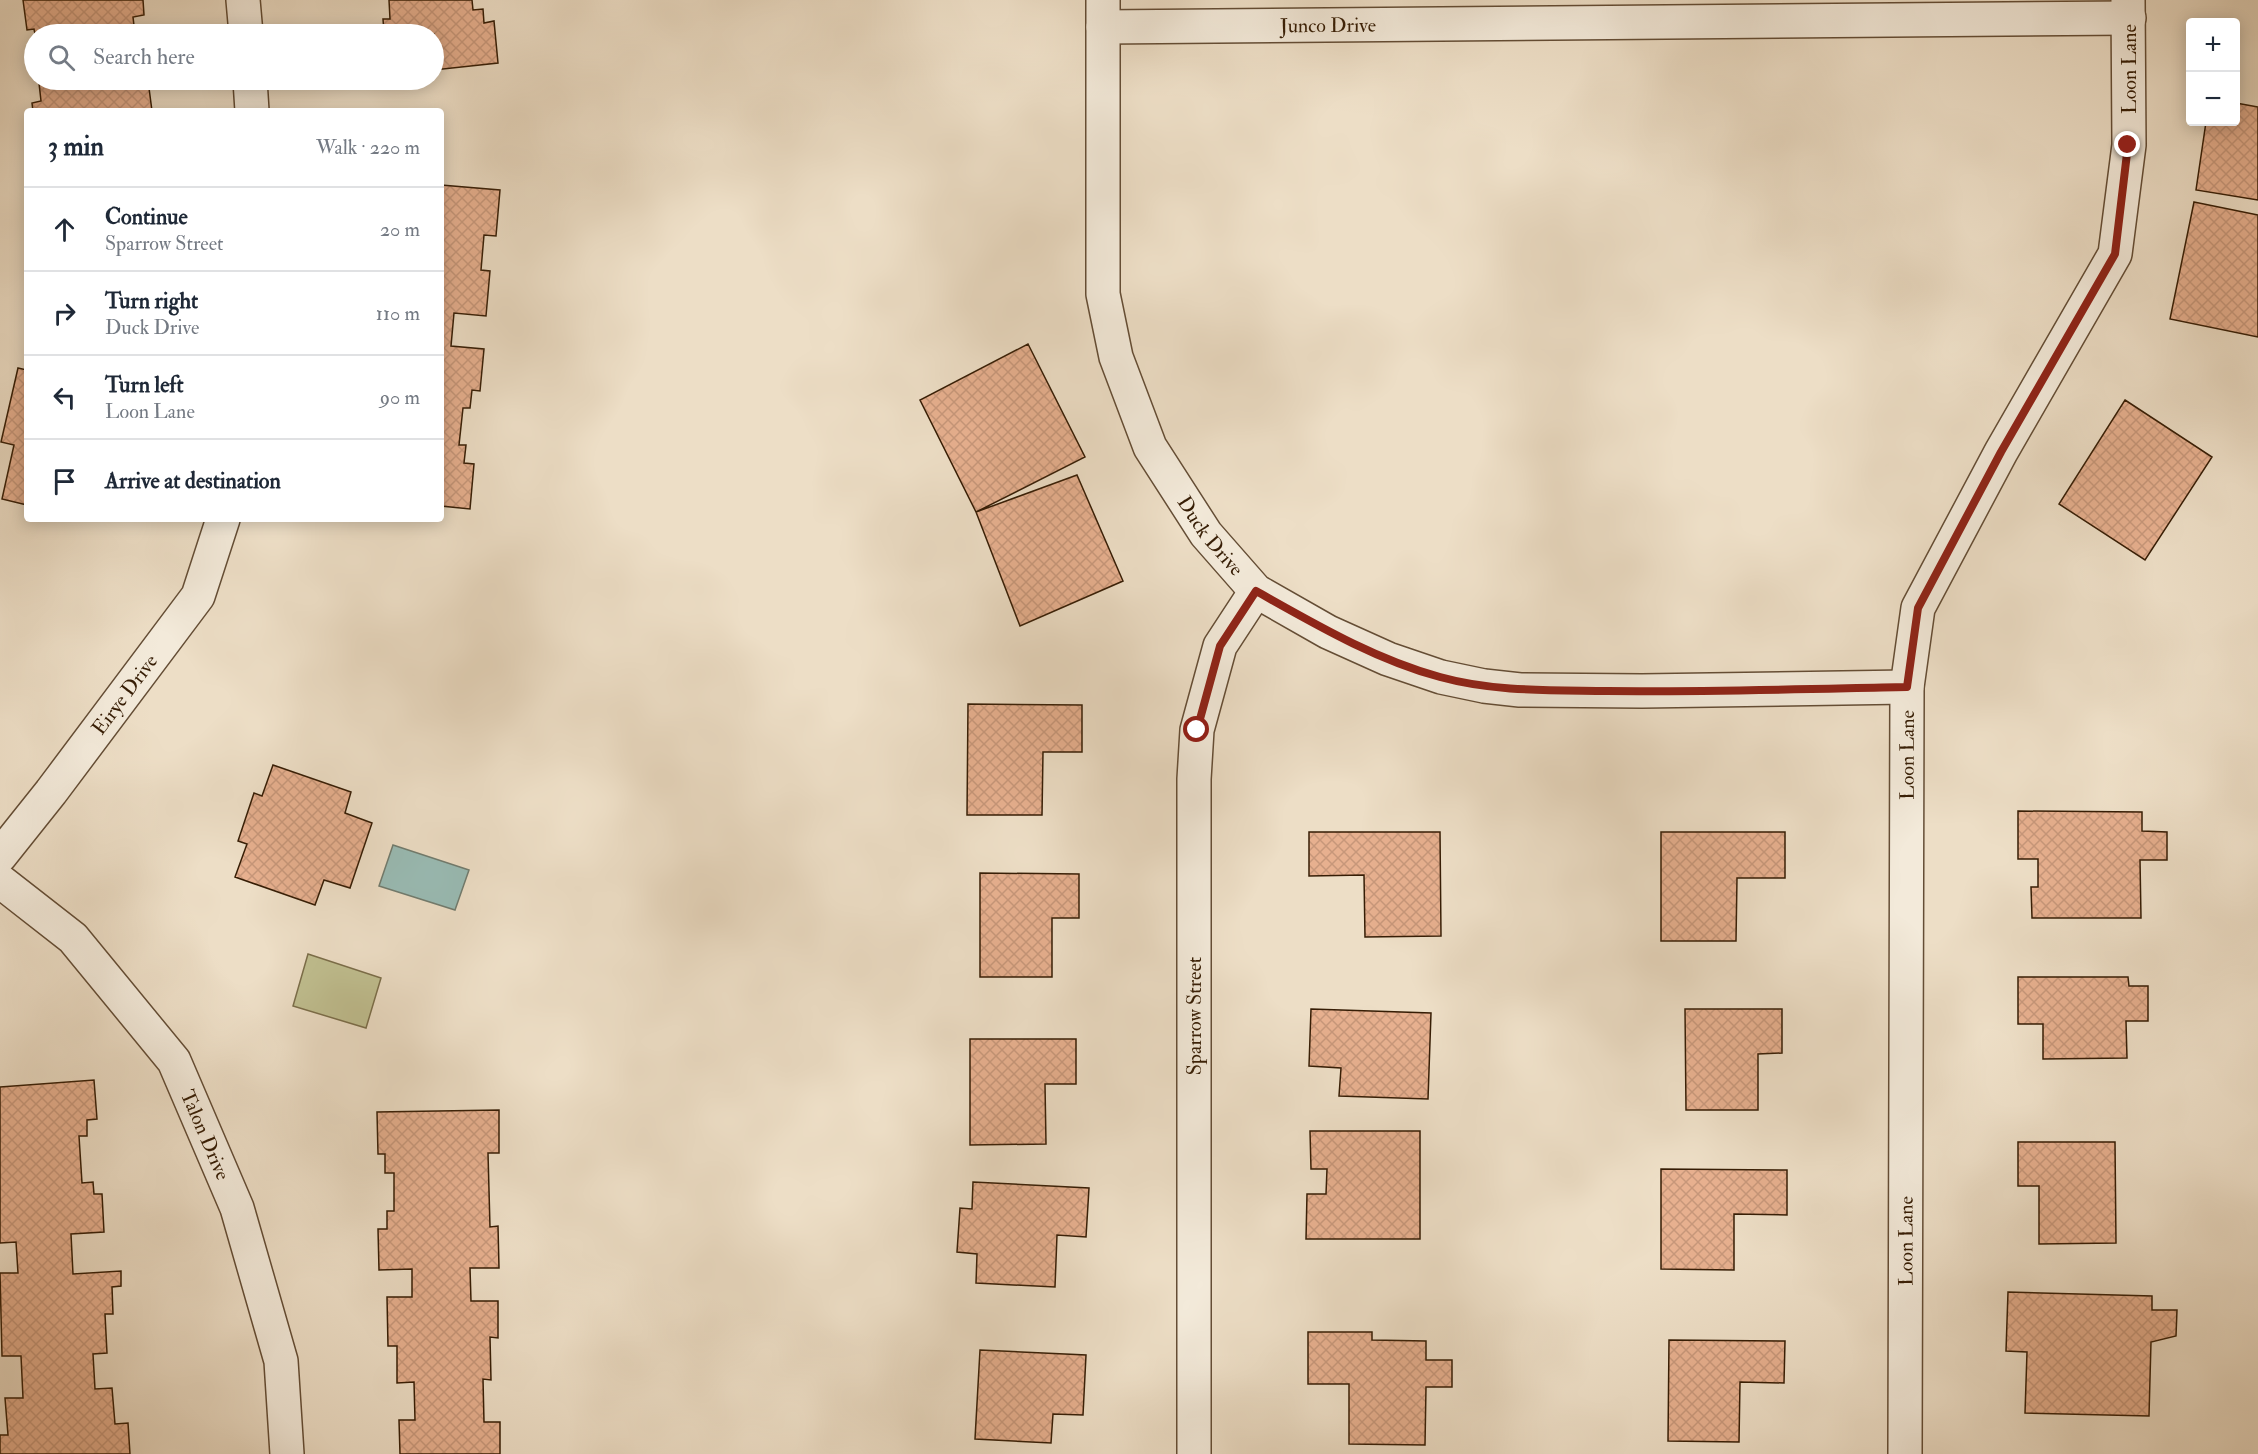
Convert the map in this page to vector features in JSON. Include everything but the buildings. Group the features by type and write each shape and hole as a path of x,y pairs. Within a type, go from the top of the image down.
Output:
{"street":[{"path":"243,0 245,24"},
{"name":"Junco Drive","path":"1103,14 2129,9"},
{"name":"Loon Lane","path":"1905,1454 1907,687 1918,608 2001,452 2115,254 2128,145 2129,9"},
{"name":"Duck Drive","path":"1103,14 1103,294 1116,357 1150,447 1206,534 1256,591 1328,632 1388,659 1441,677 1484,686 1520,690 1642,691 1907,687"},
{"path":"251,90 252,108"},
{"name":"Eirye Drive","path":"0,856 198,596 222,522"},
{"name":"Sparrow Street","path":"1194,1454 1194,790 1197,730 1220,646 1256,591"},
{"name":"Talon Drive","path":"0,881 73,938 174,1061 237,1208 281,1361 287,1454"}],"shaded area":[{"path":"308,954 381,978 366,1028 293,1006"}],"water":[{"path":"393,845 469,870 455,910 379,886"}],"route":[{"path":"1197,730 1220,646 1256,591 1328,632 1388,659 1441,677 1484,686 1520,690 1642,691 1907,687 1918,608 2001,452 2115,254 2128,145"}]}
